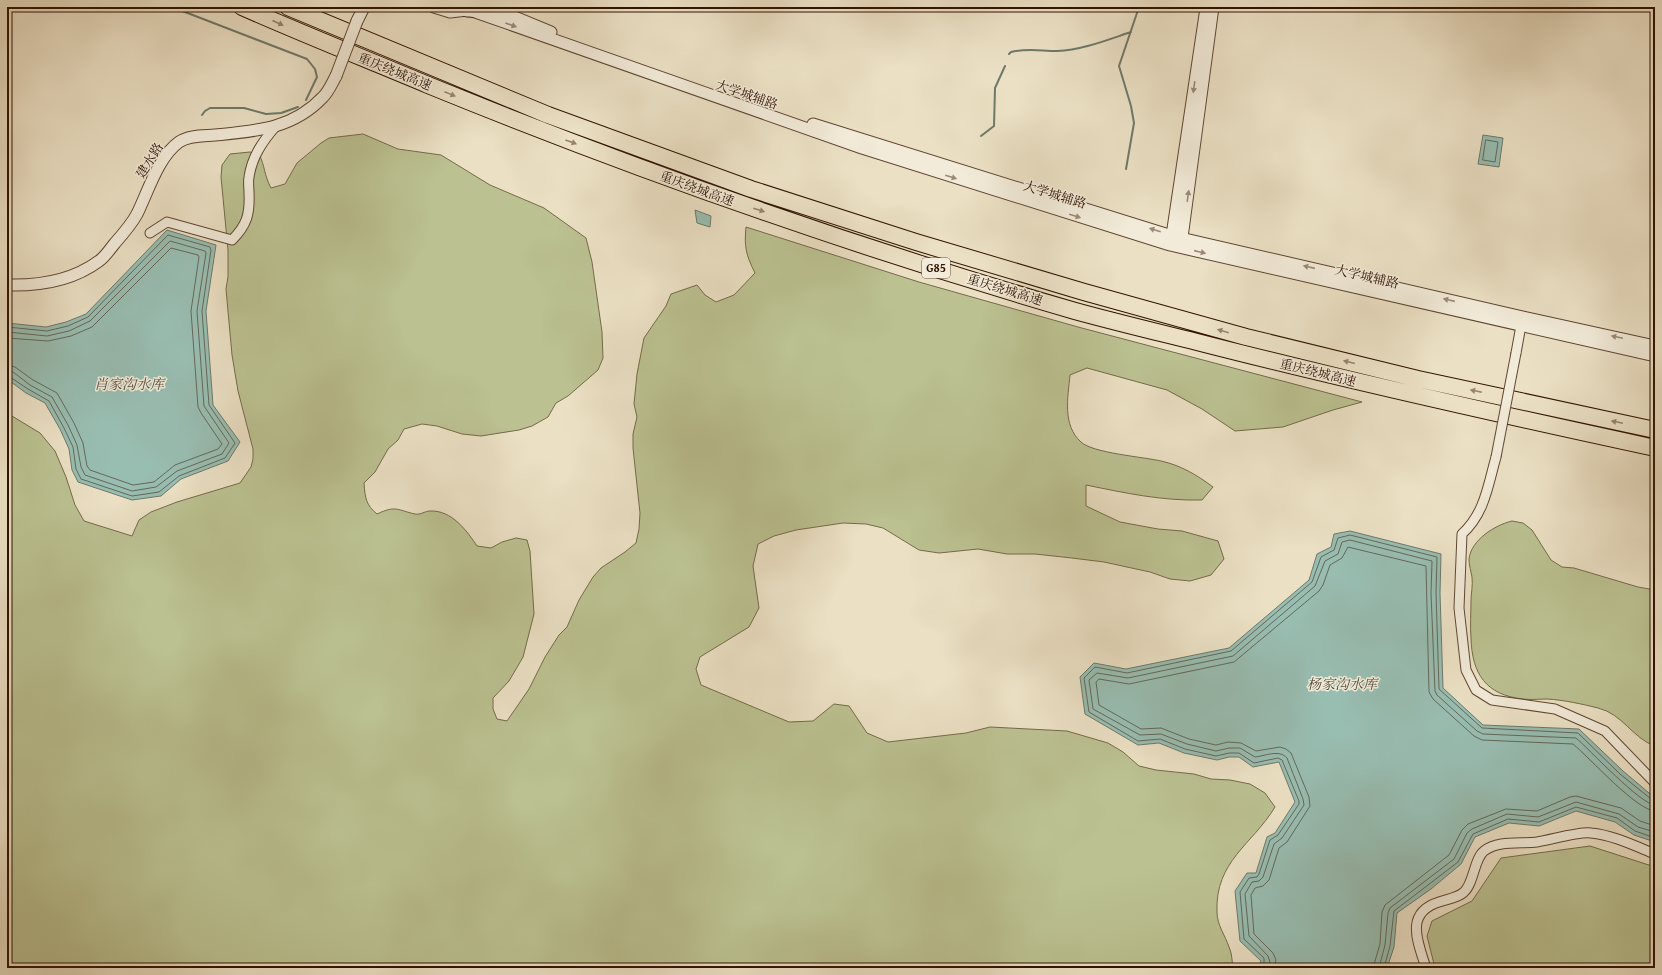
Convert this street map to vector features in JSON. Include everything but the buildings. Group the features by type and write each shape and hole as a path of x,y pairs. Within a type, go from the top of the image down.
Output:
{"highway":[{"name":"重庆绕城高速","path":"242,7 542,131 745,206 912,261 1078,311 1243,354 1413,395 1655,448"},
{"name":"重庆绕城高速","path":"288,7 548,115 751,189 916,242 1084,292 1246,337 1418,379 1655,430"}],"main road":[{"path":"465,8 497,8"}],"street":[{"name":"建水路","path":"7,285 22,286 51,283 80,273 100,260 124,233 137,214 150,182 174,146 181,140 194,137 258,131 294,120 310,108 324,96 336,76 357,21 364,7"},
{"path":"434,7 450,12 465,8"},
{"path":"1176,242 1206,7"},
{"path":"1176,242 1214,7"},
{"name":"大学城辅路","path":"465,8 862,148 1176,242 1522,321 1655,356"},
{"name":"大学城辅路","path":"497,8 587,48 1176,242"},
{"path":"150,232 167,222 232,240 241,231 248,217 248,178 253,159 262,141 276,126"},
{"path":"1522,321 1496,456 1482,508 1472,526 1462,534 1459,608 1466,670 1476,690 1492,700 1555,709 1605,731 1655,783"},
{"name":"大学城辅路","path":"1522,321 1655,346"},
{"path":"1426,968 1417,938 1416,923 1422,911 1434,903 1457,896 1465,891 1482,852 1492,845 1536,842 1589,832 1605,835 1655,854"}],"green space":[{"path":"363,134 398,149 441,155 490,185 544,208 586,238 592,262 602,332 603,358 598,370 568,396 556,403 548,417 532,426 519,430 481,436 462,434 437,426 422,424 404,429 398,440 388,449 375,472 364,483 367,501 370,507 377,514 383,511 396,509 415,514 428,511 445,514 458,522 464,528 477,546 491,548 502,542 516,538 527,540 530,551 534,614 523,657 509,681 493,698 493,709 497,719 507,721 529,689 545,657 559,635 567,627 579,600 593,577 601,568 636,543 640,513 633,448 633,434 637,417 634,404 637,374 644,338 666,306 671,294 697,285 705,295 716,302 734,295 755,273 746,251 746,227 919,282 1078,327 1362,402 1283,427 1235,431 1202,409 1167,390 1087,368 1070,375 1068,392 1068,410 1071,427 1081,442 1087,446 1107,452 1161,461 1175,465 1195,475 1213,487 1202,500 1187,500 1144,496 1086,485 1086,506 1120,522 1158,529 1182,531 1218,541 1224,559 1211,575 1190,581 1170,579 1150,572 1104,562 1072,558 1035,554 1007,554 978,549 939,553 919,550 883,528 866,524 843,523 796,530 774,536 758,544 753,566 759,608 749,627 700,657 696,669 701,685 789,722 813,721 834,704 849,706 867,733 888,742 966,733 990,727 1067,731 1108,743 1123,752 1139,766 1156,770 1194,774 1211,779 1230,780 1250,784 1265,793 1275,807 1228,866 1222,879 1218,894 1217,917 1230,949 1233,968 7,968 7,413 40,433 55,451 66,477 75,505 84,521 132,536 139,520 151,512 177,502 240,483 251,467 253,449 238,391 232,355 226,289 228,277 228,250 221,177 222,165 230,154 250,152 259,154 271,188 285,184 297,163 329,138"},
{"path":"1512,521 1523,523 1532,530 1551,560 1562,567 1574,568 1638,587 1655,590 1655,746 1640,738 1614,715 1607,711 1560,700 1510,697 1499,693 1491,687 1478,672 1472,651 1472,577 1469,559 1474,546 1485,534 1498,526"},
{"path":"1590,846 1655,867 1655,968 1435,968 1427,936 1432,921 1472,901 1501,858"}],"water":[{"path":"1483,135 1503,138 1499,167 1478,164"},
{"path":"695,210 711,216 710,227 697,223"},
{"name":"肖家沟水库","path":"167,230 216,245 206,311 213,405 240,442 228,461 181,479 161,496 132,500 78,482 72,470 69,449 60,429 45,403 26,393 7,379 7,323 46,327 66,322 86,314"},
{"name":"杨家沟水库","path":"1350,531 1441,554 1440,593 1443,688 1483,725 1579,729 1623,771 1655,798 1655,842 1634,835 1615,822 1576,811 1539,826 1509,823 1475,837 1461,864 1431,889 1397,913 1394,947 1387,968 1258,968 1261,961 1240,941 1235,891 1247,873 1256,873 1267,837 1275,833 1295,802 1279,762 1253,767 1239,757 1229,757 1217,760 1184,753 1159,743 1138,745 1085,714 1080,677 1094,663 1126,669 1229,648 1309,580 1317,554 1331,547 1334,534"}],"waterway":[{"path":"172,7 307,59 315,69 317,77 306,100"},
{"path":"1126,169 1134,123 1131,106 1119,66 1139,7"},
{"path":"1009,54 1011,52 1023,50 1057,51 1076,49 1131,32"},
{"path":"981,136 994,126 995,88 1005,66"},
{"path":"202,115 210,108 244,108 266,114 281,113 298,107"}]}
